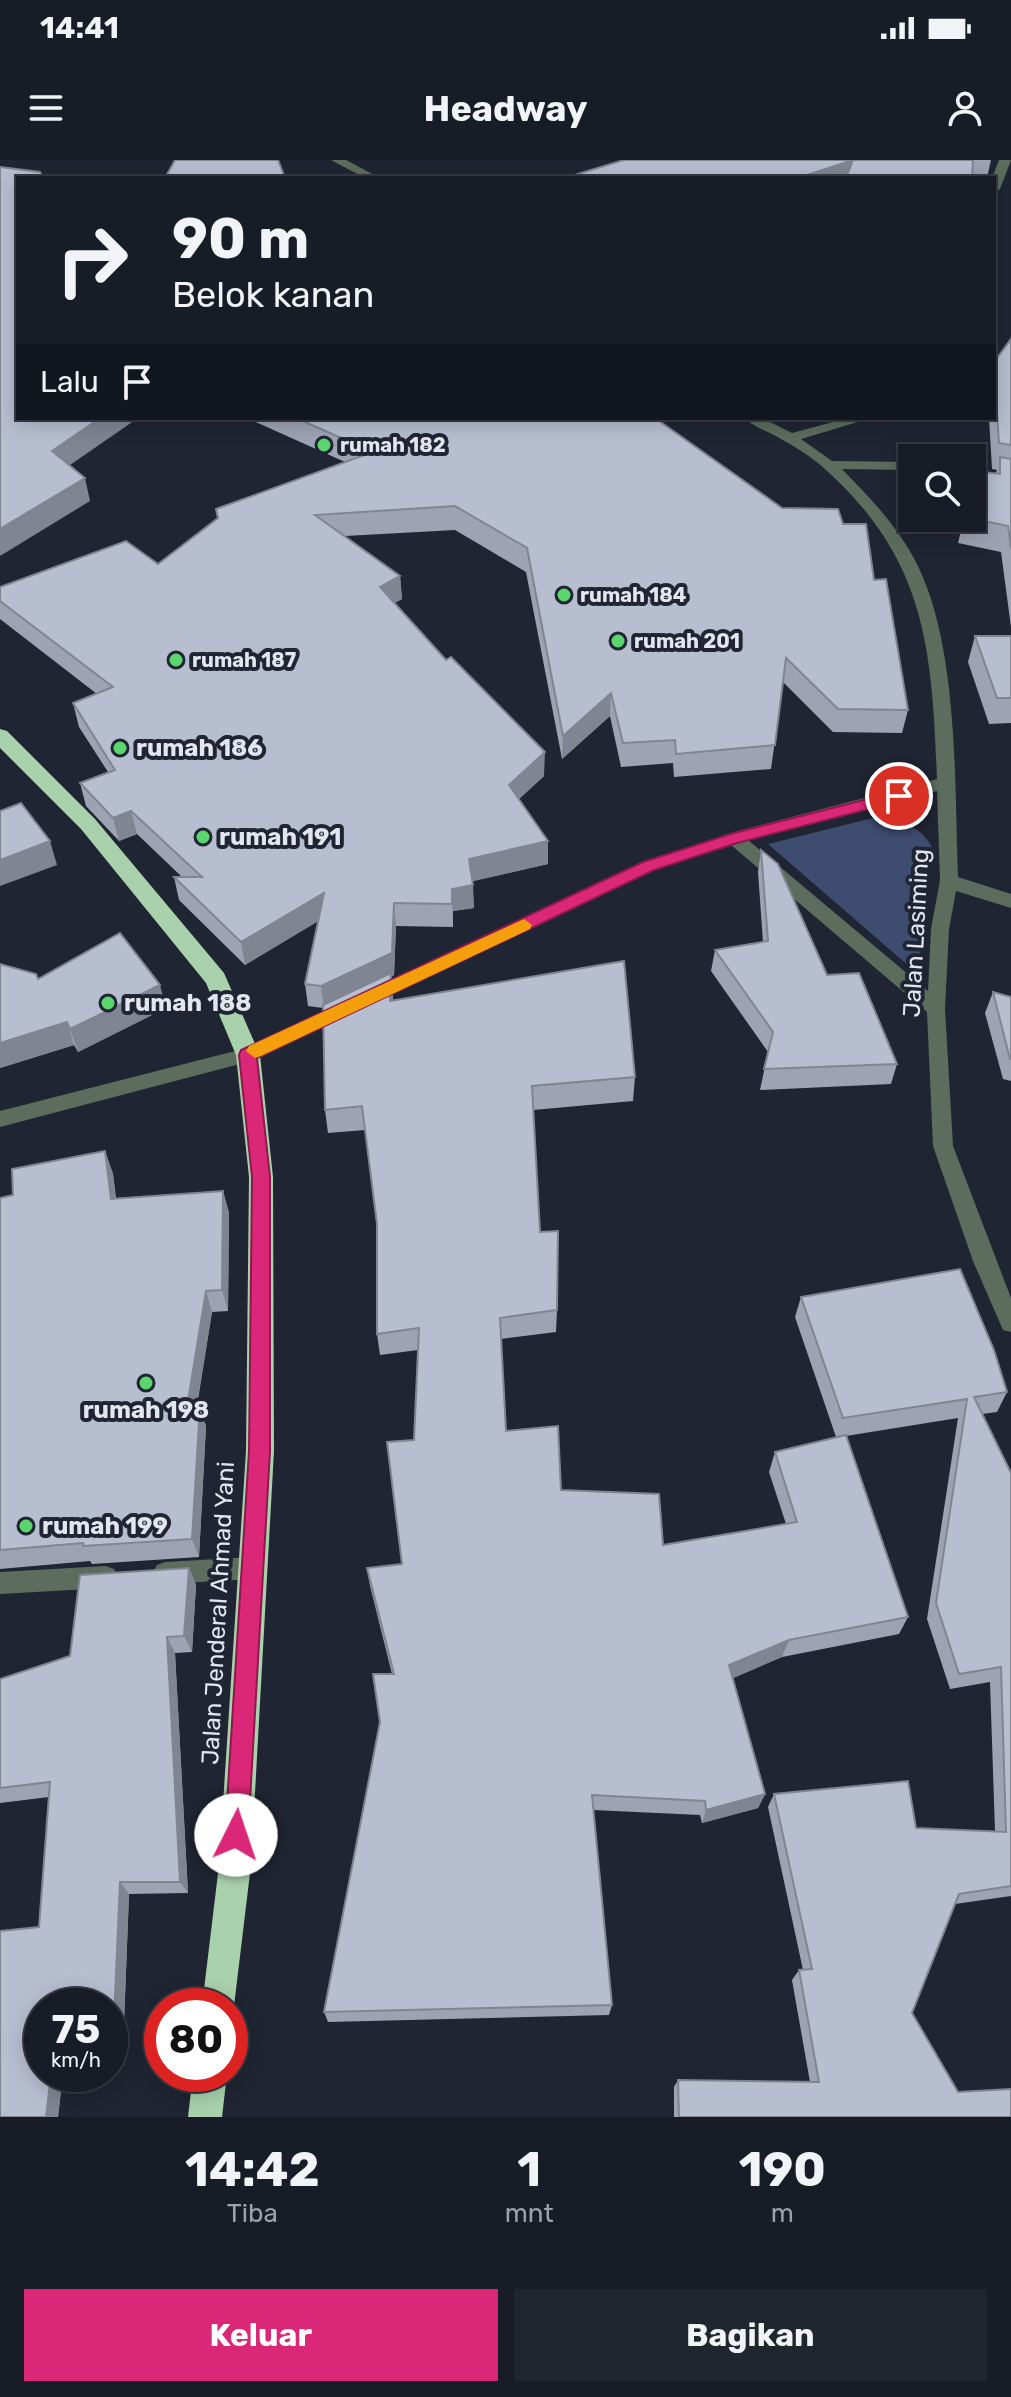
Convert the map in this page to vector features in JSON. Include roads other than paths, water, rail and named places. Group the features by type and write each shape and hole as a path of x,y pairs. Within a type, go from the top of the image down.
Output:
{"highway":[{"name":"Jalan Jenderal Ahmad Yani","path":"0,736 88,824 216,979 248,1055 261,1177 260,1451 235,1865 220,1988"},
{"path":"205,2117 208,2092"}],"street":[{"path":"337,160 370,176"},
{"path":"996,184 1005,160"},
{"name":"Jalan Lasiming","path":"755,420 790,438 829,465 872,508 902,550 921,592 933,642 943,727 949,880 940,929 936,1009 943,1146 984,1261 1011,1323"},
{"path":"790,438 857,420"},
{"path":"829,465 898,466"},
{"path":"986,475 1011,479"},
{"path":"0,1119 248,1055 649,866 734,838 944,783"},
{"path":"734,838 936,1009"},
{"path":"949,880 971,890 1011,901"},
{"path":"0,1583 253,1568"}],"place":[{"name":"rumah 182","path":"324,445"},
{"name":"rumah 184","path":"564,595"},
{"name":"rumah 201","path":"618,641"},
{"name":"rumah 187","path":"176,660"},
{"name":"rumah 186","path":"120,748"},
{"name":"rumah 191","path":"203,837"},
{"name":"rumah 188","path":"108,1003"},
{"name":"rumah 198","path":"146,1383"},
{"name":"rumah 199","path":"26,1526"}]}
